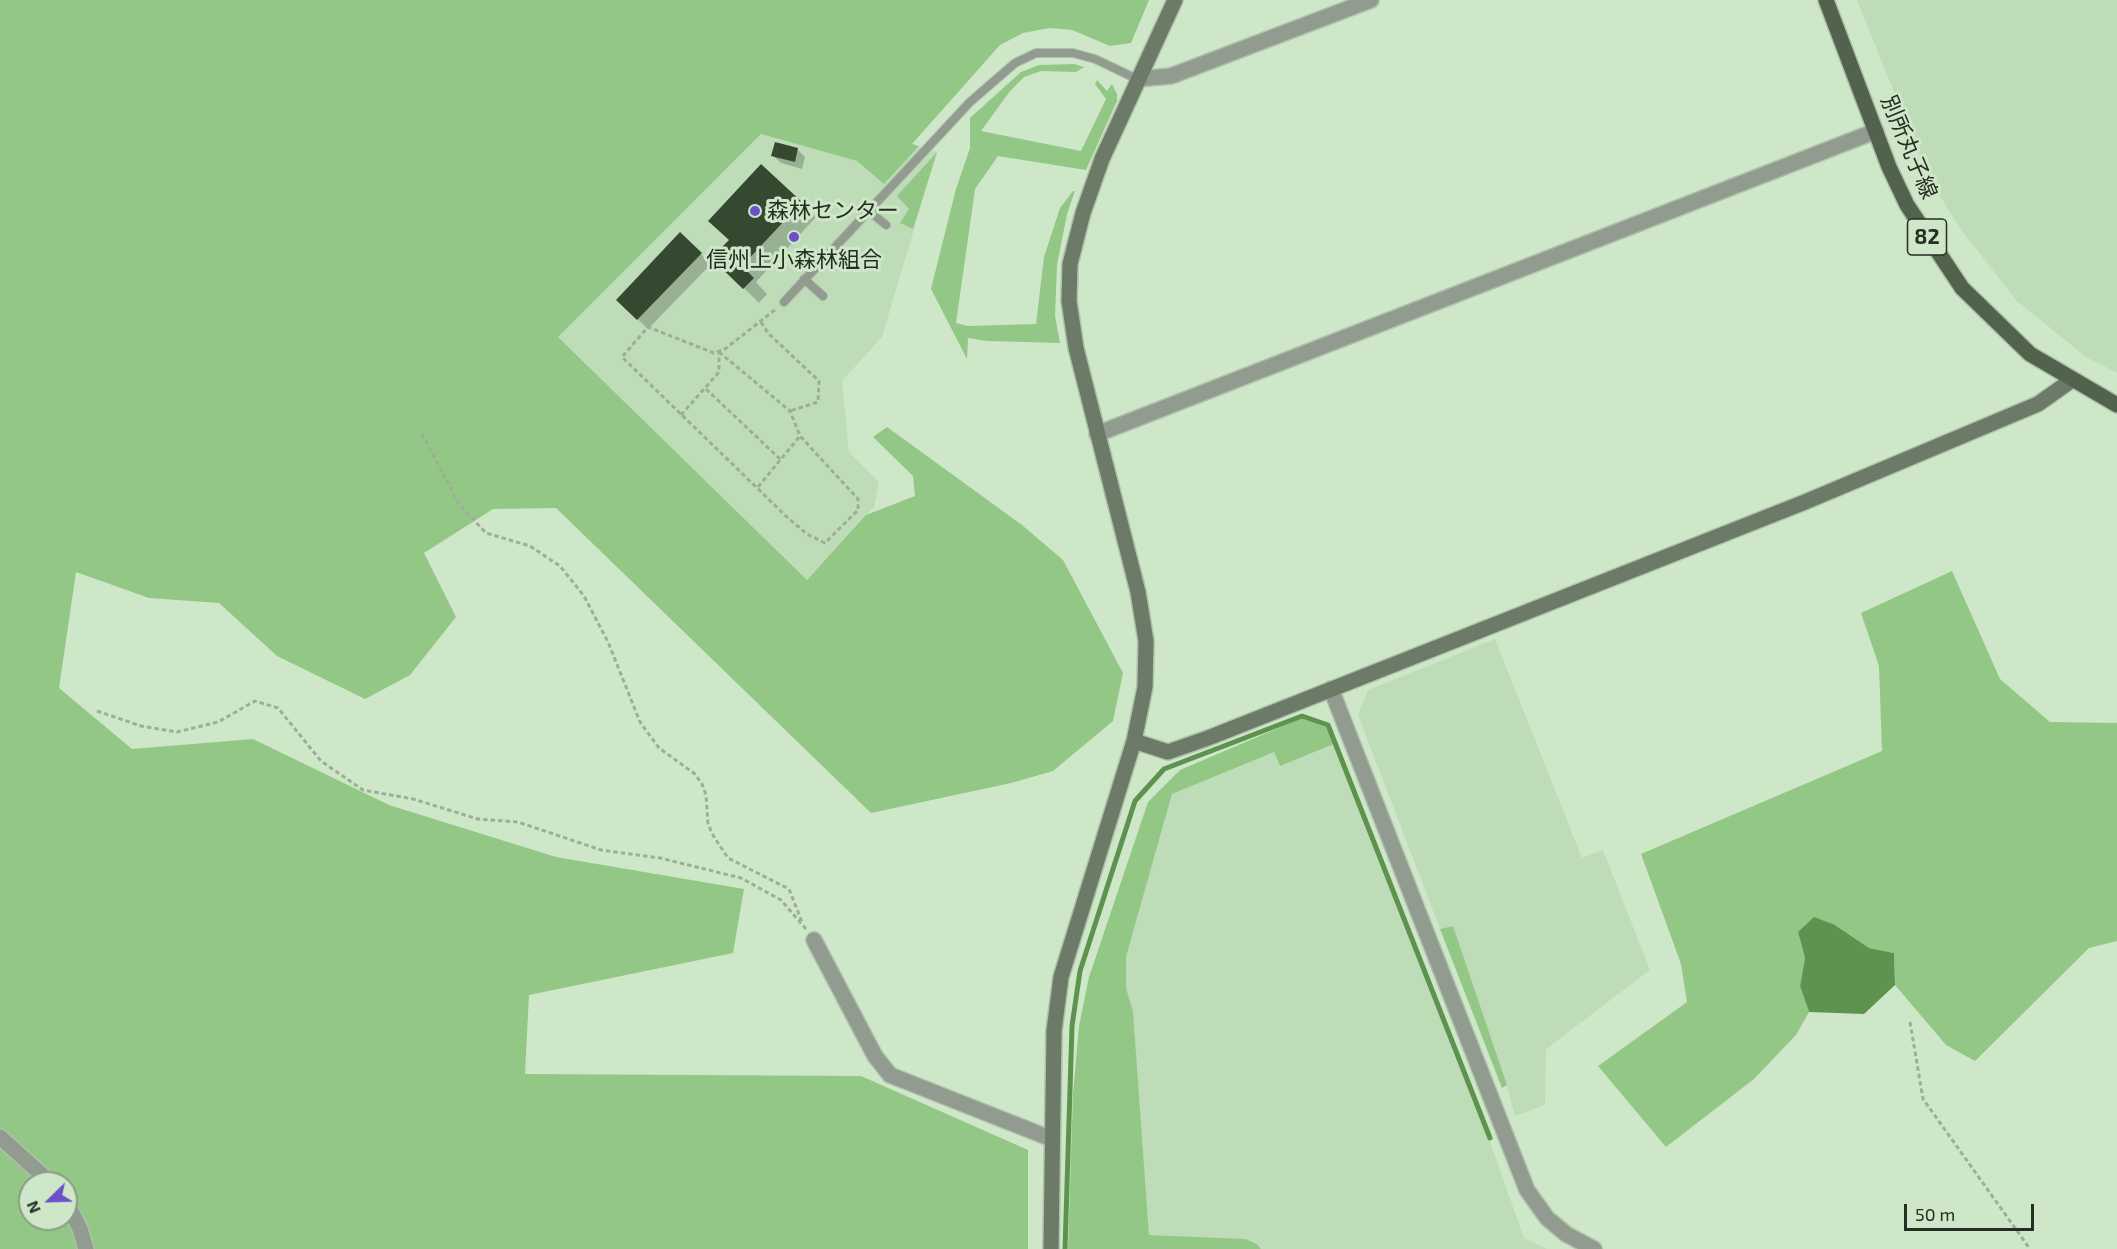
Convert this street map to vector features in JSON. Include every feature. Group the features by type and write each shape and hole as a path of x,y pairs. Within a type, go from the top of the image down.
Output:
{"main road":[{"name":"別所丸子線","path":"1826,0 1907,205 1962,288 2030,354 2117,405"}],"street":[{"path":"1050,1249 1054,1031 1061,977 1134,741 1145,687 1146,641 1138,591 1097,434 1070,313 1070,264 1080,222 1102,159 1175,0"},
{"path":"1137,79 1171,76 1371,0"},
{"path":"1097,434 1876,131"},
{"path":"1134,741 1168,752 1805,502 2038,404 2072,380"},
{"path":"1331,689 1527,1190 1547,1218 1566,1234 1594,1249"},
{"path":"814,940 875,1056 890,1075 1052,1139"},
{"path":"0,1137 38,1171"},
{"path":"78,1225 86,1249"}],"lane":[{"path":"784,302 970,102 1015,63 1036,53 1073,53 1095,59 1137,79"},
{"path":"868,211 886,225"},
{"path":"804,279 823,296"}],"path":[{"path":"719,352 790,411 800,436 858,499 858,510 825,543 807,534 788,518 622,357 648,327 714,353 719,352 761,322 784,302"},
{"path":"761,322 768,333 819,381 818,402 790,411"},
{"path":"681,415 719,372 719,352"},
{"path":"706,389 781,460"},
{"path":"422,434 459,504 486,533 530,546 560,566 584,596 608,642 640,722 659,748 695,774 702,784 706,795 708,824 714,837 728,858 789,888 804,927"},
{"path":"758,487 800,436"},
{"path":"97,711 141,726 177,732 218,722 255,701 278,708 321,761 363,790 413,800 478,819 519,822 601,850 660,858 741,878 781,900 814,940"},
{"path":"1910,1022 1923,1099 2030,1249"}],"shaded area":[{"path":"0,0 1149,0 1131,43 1110,46 1072,30 1050,28 1023,33 1000,45 912,144 919,146 884,184 857,161 761,134 558,337 807,580 866,515 915,496 913,476 873,437 887,427 1022,525 1063,560 1123,673 1113,721 1053,771 1011,783 871,813 556,508 493,509 424,553 456,617 410,675 365,699 277,656 219,603 149,598 76,572 59,688 132,749 253,739 389,805 556,857 744,889 733,953 529,995 525,1074 861,1076 1028,1150 1028,1249 0,1249"},
{"path":"1857,0 2117,0 2117,373 2086,357 2017,301 1962,231 1929,179"},
{"path":"1074,64 1084,67 1076,72 1041,71 1024,77 1010,91 981,131 1081,151 1106,99 1095,84 1097,80 1107,91 1112,84 1117,94 1117,101 1086,170 998,156 975,189 956,323 968,326 1036,324 1044,257 1060,208 1075,191 1067,214 1057,265 1055,316 1060,343 987,341 968,338 967,359 931,289 956,189 970,148 970,118 1021,72 1039,65"},
{"path":"761,134 857,161 911,144 937,152 882,337 842,381 849,452 879,482 874,507 807,580 557,337"},
{"path":"937,152 913,229 900,223 909,209 897,196"},
{"path":"1952,571 2000,679 2050,722 2117,723 2117,941 2089,948 1975,1061 1946,1045 1895,985 1894,953 1869,948 1835,925 1798,932 1805,958 1800,986 1809,1012 1796,1035 1754,1079 1666,1147 1598,1066 1687,1002 1681,964 1641,854 1882,751 1879,666 1861,613"},
{"path":"1495,639 1582,858 1603,850 1650,970 1546,1049 1545,1105 1515,1116 1507,1085 1453,926 1440,929 1358,715 1368,690"},
{"path":"1302,718 1326,727 1334,744 1280,766 1274,752 1172,794 1126,957 1126,988 1133,1011 1149,1235 1246,1239 1257,1244 1261,1249 1068,1249 1073,1094 1079,1026 1089,977 1148,802 1180,770"},
{"path":"1334,744 1490,1142 1524,1238 1547,1249 1261,1249 1257,1244 1246,1239 1149,1235 1133,1011 1126,988 1126,957 1172,794 1274,751 1280,766"},
{"path":"1814,917 1835,925 1869,948 1894,953 1895,985 1864,1014 1809,1012 1800,986 1805,958 1798,932"},
{"path":"1453,926 1507,1085 1502,1088 1440,929"}],"building":[{"path":"775,142 798,148 795,162 771,156"},
{"name":"森林センター","path":"761,164 802,202 742,266 754,278 743,289 711,258 729,240 708,221"},
{"path":"680,232 702,253 637,320 616,300"}],"waterway":[{"path":"1065,1249 1072,1026 1080,971 1135,801 1164,769 1302,716 1328,725 1490,1138"}],"place":[{"name":"森林センター","path":"755,211"},
{"name":"信州上小森林組合","path":"794,237"}]}
